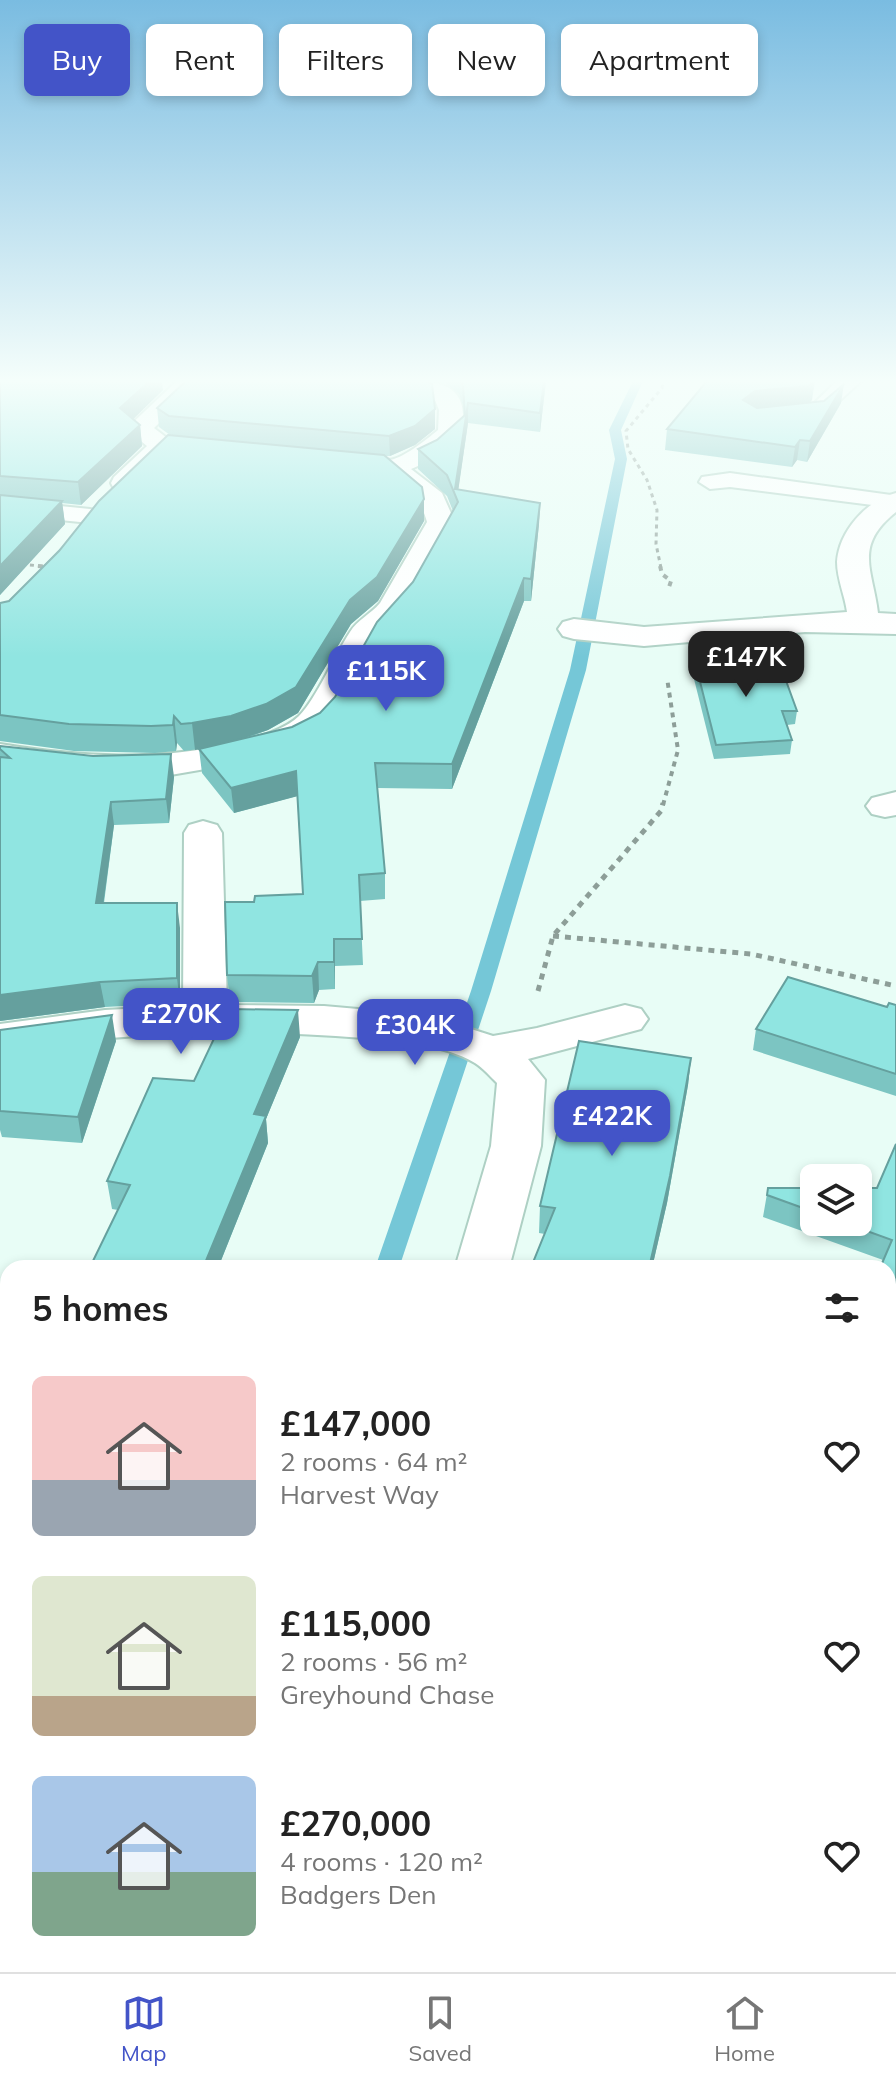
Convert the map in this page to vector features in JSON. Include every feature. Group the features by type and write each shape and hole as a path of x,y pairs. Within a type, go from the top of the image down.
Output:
{"street":[{"path":"49,567 90,516 144,473"},
{"path":"0,755 51,765 135,771 222,758 303,730 314,721 365,633 383,620 394,605 441,522 439,508 428,493 401,473"},
{"path":"863,620 863,599 852,568 857,541 870,519 894,502"},
{"path":"574,629 651,637 716,628 863,620 896,624"},
{"path":"203,833 205,1020"},
{"path":"0,1039 105,1026 205,1020 354,1022 514,1047 625,1019"},
{"path":"484,1260 516,1146 521,1080 514,1047"}],"lane":[{"path":"710,482 730,480 894,502"},
{"path":"0,507 90,516"}],"path":[{"path":"514,1047 509,1026 532,1016 553,936 661,811 678,750 667,679 651,637 671,581 662,574 656,544 657,510 643,473"},
{"path":"12,563 49,567"},
{"path":"553,936 751,954 896,986"}],"building":[{"path":"0,473 88,473 78,482 0,476"},
{"path":"128,473 405,473 422,487 424,499 377,577 350,600 296,687 266,704 231,716 192,723 181,724 174,716 173,725 151,726 69,724 0,715 0,603 9,601 59,551 99,501"},
{"path":"445,473 457,473 455,489 540,503 531,579 524,578 452,764 375,763 385,873 359,875 362,939 334,939 334,962 318,962 312,976 227,975 225,902 254,902 255,896 303,894 296,771 231,788 199,749 292,727 320,713 335,697 377,622 413,582 458,502"},
{"path":"0,495 62,501 0,566"},
{"path":"777,656 797,711 782,711 792,740 716,745 694,658"},
{"path":"0,746 93,756 171,754 166,799 111,802 96,903 177,903 177,978 100,982 0,995 0,757 10,758"},
{"path":"788,977 887,1007 889,1003 896,1005 896,1074 756,1029"},
{"path":"228,1009 298,1010 254,1114 266,1116 206,1260 93,1260 130,1185 107,1181 153,1078 194,1081"},
{"path":"112,1015 78,1117 0,1111 0,1030"},
{"path":"579,1041 691,1058 670,1176 651,1260 534,1260 555,1208 540,1206"},
{"path":"896,1144 896,1260 883,1260 892,1240 872,1233 872,1188 877,1188"},
{"path":"768,1188 800,1188 800,1207 767,1195"}],"waterway":[{"path":"390,1260 481,991 578,670 618,473"}]}
